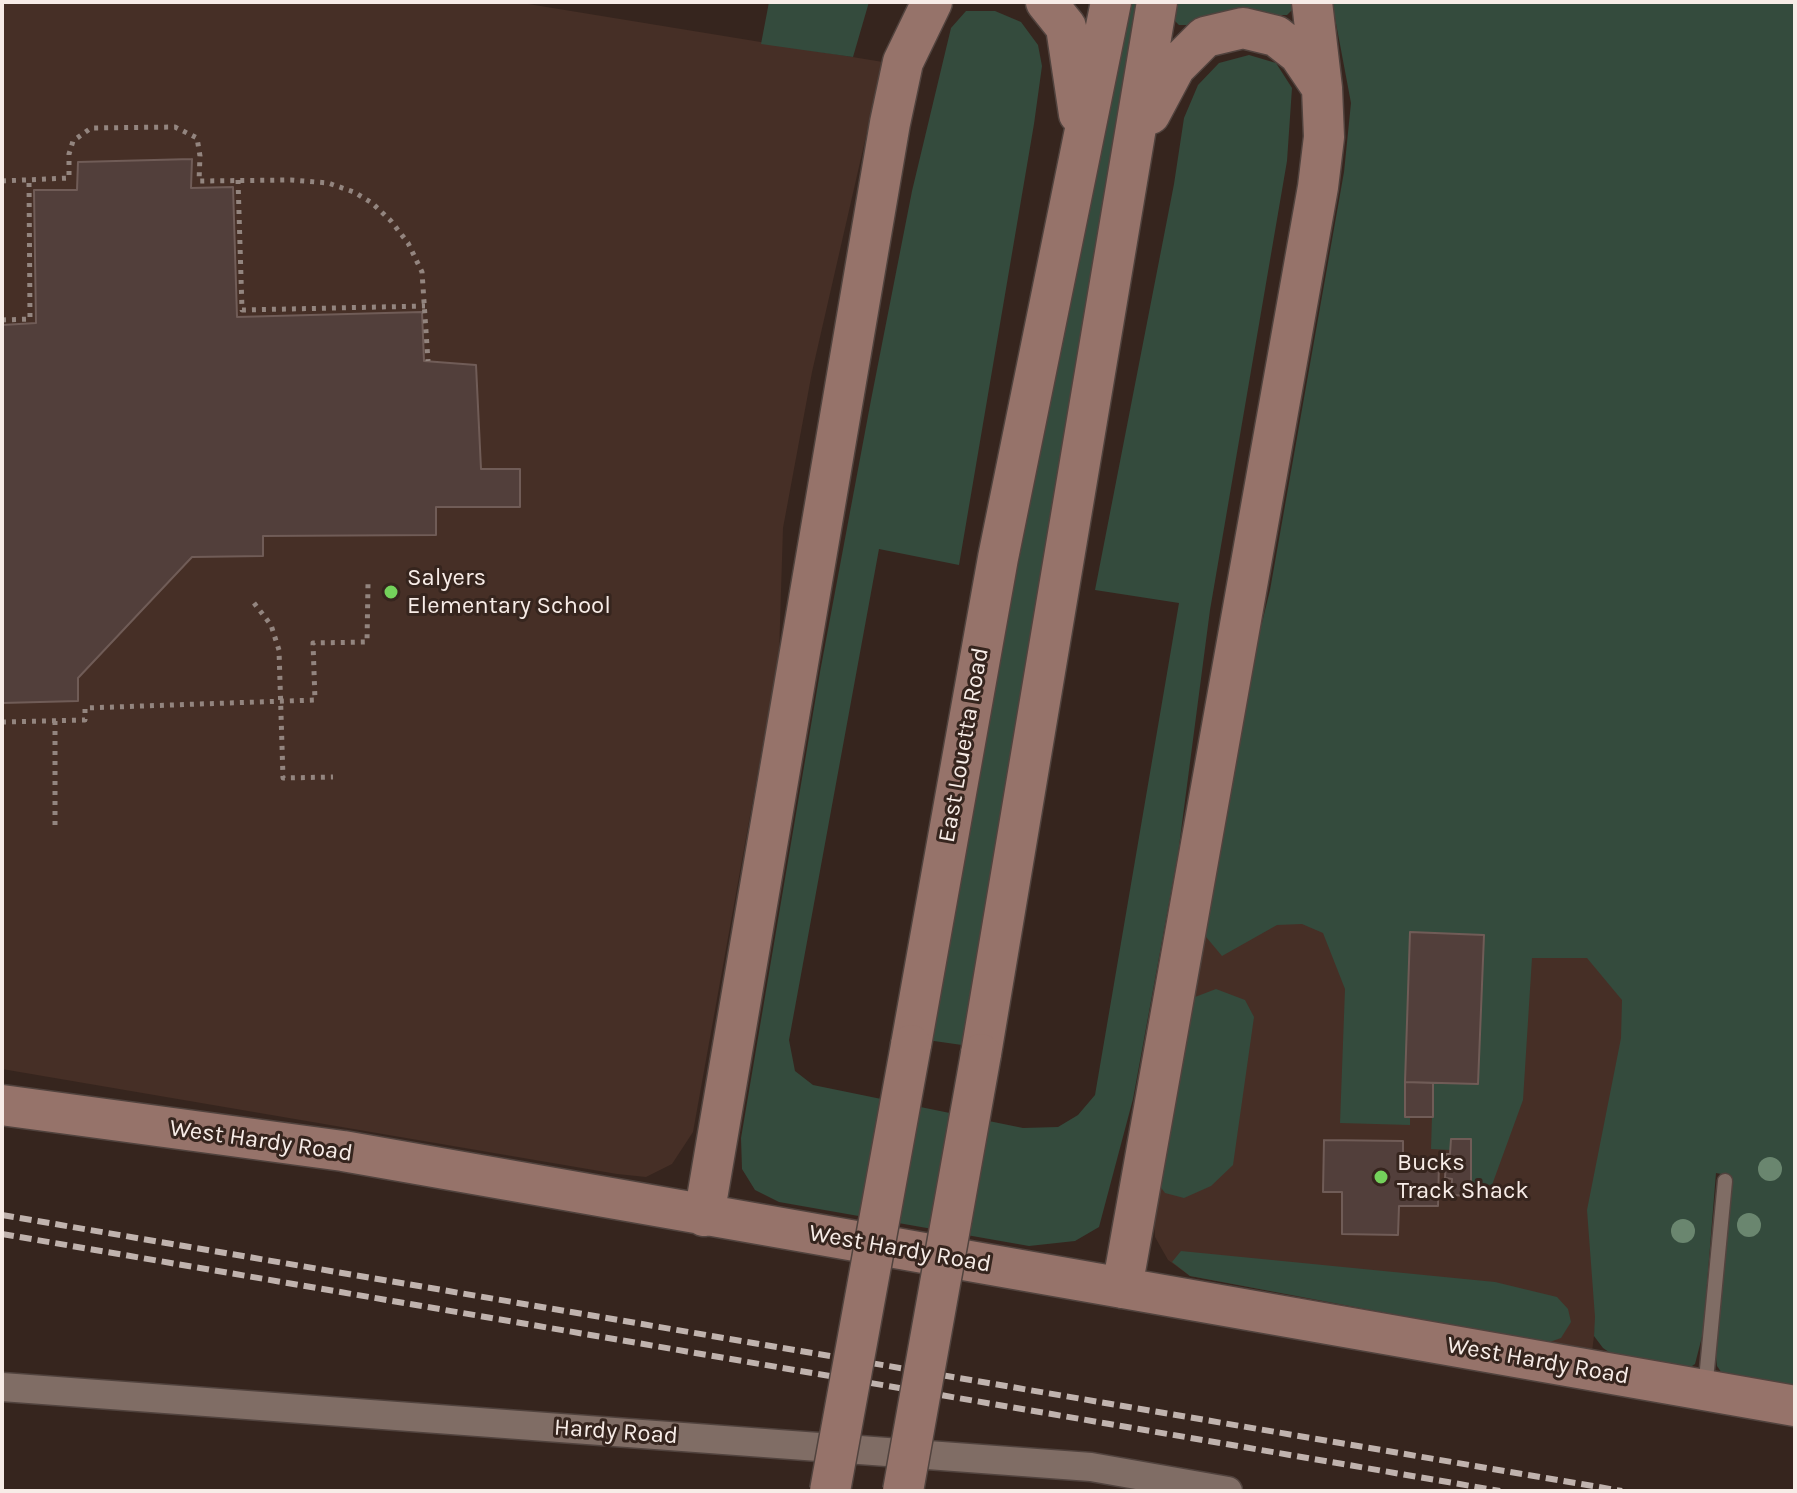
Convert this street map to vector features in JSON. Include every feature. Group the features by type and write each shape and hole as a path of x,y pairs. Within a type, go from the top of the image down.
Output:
{"main road":[{"path":"704,1216 890,123 903,62 932,2"},
{"path":"1046,2 1066,27 1084,143"},
{"name":"East Louetta Road","path":"830,1491 998,558 1111,2"},
{"path":"903,1491 981,1054 1157,2"},
{"path":"1122,1288 1318,187 1324,137 1312,2"},
{"path":"1133,146 1175,67 1205,37 1243,28 1276,36 1299,54 1322,88"},
{"name":"West Hardy Road","path":"2,1105 343,1151 1795,1406"}],"street":[{"name":"Hardy Road","path":"2,1387 1091,1467 1228,1491"}],"lane":[{"path":"1705,1390 1725,1181"}],"path":[{"path":"2,181 69,178 69,154 73,141 91,128 175,127 197,138 199,181 328,183 354,192 372,203 391,221 408,243 422,272 428,361"},
{"path":"2,320 30,319 29,180"},
{"path":"238,180 242,310 425,306"},
{"path":"2,722 85,720 85,708 315,700 313,643 367,642 368,584"},
{"path":"254,603 276,636 283,701 283,778 333,777"},
{"path":"55,721 55,828"}],"shaded area":[{"name":"Salyers Elementary School","path":"2,2 516,2 883,62 812,372 783,528 779,655 693,1132 672,1164 646,1177 617,1174 2,1069"},
{"path":"1229,778 1658,820 1592,1352 1190,1276 1168,1260 1155,1237 1153,1208"}],"green space":[{"path":"769,2 869,2 853,57 761,44"},
{"path":"1126,2 1136,2 962,1045 927,1040"},
{"path":"1172,2 1295,2 1287,15 1255,10 1230,12 1179,25 1172,18"},
{"path":"1332,2 1795,2 1795,1391 1726,1379 1717,1366 1714,1338 1732,1176 1716,1173 1703,1333 1695,1364 1683,1372 1616,1357 1603,1348 1594,1336 1587,1210 1621,1038 1622,1000 1587,958 1532,958 1523,1100 1492,1185 1471,1184 1471,1139 1452,1139 1451,1150 1431,1149 1433,1083 1478,1084 1483,935 1411,932 1405,1116 1410,1117 1410,1125 1340,1123 1345,989 1323,933 1302,924 1277,925 1222,956 1202,932 1241,709 1270,590 1344,172 1351,103"},
{"path":"966,11 995,11 1021,22 1038,45 1042,66 1034,124 959,565 879,549 789,1040 795,1071 813,1085 1023,1128 1058,1127 1078,1115 1095,1095 1179,603 1095,590 1174,184 1184,118 1198,85 1219,63 1249,55 1276,63 1292,88 1287,161 1210,610 1178,854 1133,1099 1099,1227 1075,1241 1029,1246 779,1202 755,1190 742,1169 741,1138 820,672 871,400 912,191 951,28"},
{"path":"1216,989 1245,1000 1254,1017 1233,1165 1211,1186 1184,1198 1165,1193 1157,1182 1189,1007 1195,997"},
{"path":"1181,1251 1495,1282 1557,1297 1568,1309 1571,1322 1561,1338 1547,1343 1190,1276 1172,1262"}],"building":[{"path":"192,159 191,188 233,187 237,317 422,312 424,361 476,365 481,469 520,469 520,507 436,507 436,535 263,536 263,556 192,557 78,678 78,701 2,703 2,325 36,323 34,190 77,190 78,162"},
{"path":"1410,932 1484,935 1478,1084 1405,1082"},
{"path":"1405,1082 1433,1083 1433,1117 1405,1117"},
{"path":"1451,1139 1471,1139 1471,1196 1451,1195 1452,1179 1445,1178 1446,1154 1450,1154"},
{"name":"Bucks Track Shack","path":"1324,1140 1403,1141 1403,1162 1439,1162 1438,1206 1399,1206 1398,1235 1342,1234 1342,1192 1323,1192"}],"railway":[{"path":"2,1215 1622,1491"},
{"path":"2,1234 1500,1491"}],"place":[{"name":"Salyers Elementary School","path":"391,592"},
{"name":"Bucks Track Shack","path":"1381,1177"}]}
